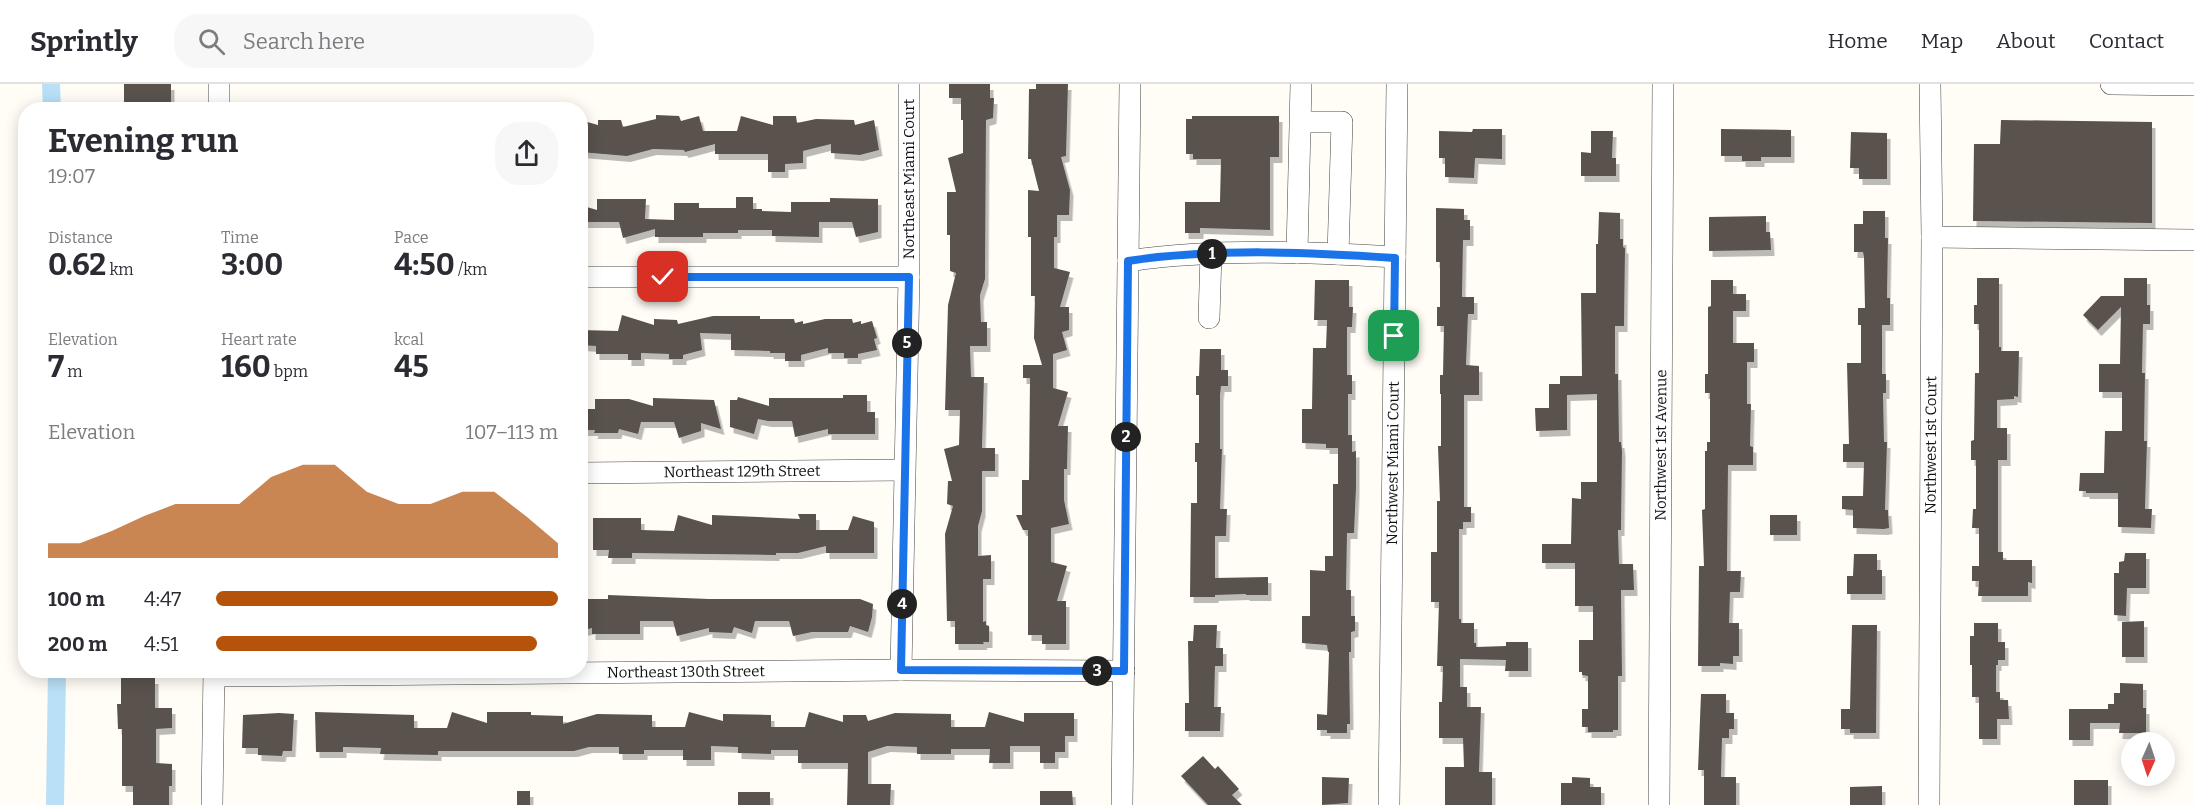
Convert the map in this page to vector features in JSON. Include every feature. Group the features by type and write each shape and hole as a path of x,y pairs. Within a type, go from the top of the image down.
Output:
{"street":[{"path":"219,84 219,102"},
{"name":"Northeast Miami Court","path":"901,670 909,277 909,84"},
{"path":"1122,805 1130,84"},
{"path":"1297,253 1301,84"},
{"name":"Northwest Miami Court","path":"1389,805 1397,84"},
{"name":"Northwest 1st Avenue","path":"1659,805 1663,84"},
{"name":"Northwest 1st Court","path":"1929,805 1932,237 1930,84"},
{"path":"2111,84 2194,85"},
{"path":"1300,122 1342,122 1338,254"},
{"path":"1932,237 2194,240"},
{"path":"1128,261 1160,256 1297,253 1395,258"},
{"path":"1209,318 1211,254"},
{"path":"588,277 909,277"},
{"name":"Northeast 129th Street","path":"588,473 904,470"},
{"name":"Northeast 130th Street","path":"588,671 1124,671"},
{"path":"213,805 214,678"}],"building":[{"path":"124,84 171,84 171,102 124,102"},
{"path":"949,84 990,84 990,98 994,98 993,118 986,120 985,279 980,295 981,322 987,322 987,346 970,346 971,377 984,377 982,448 995,448 995,471 982,471 982,511 978,526 978,556 991,555 991,579 983,579 983,622 986,621 986,625 989,626 989,642 983,642 984,644 955,644 955,621 947,621 945,534 953,506 947,504 948,481 952,481 944,449 959,445 960,410 945,410 948,305 956,273 950,271 950,235 947,235 947,192 956,192 948,158 963,153 961,98 949,98"},
{"path":"1036,84 1068,84 1066,156 1061,157 1070,190 1069,215 1057,215 1054,268 1070,272 1060,307 1069,307 1069,330 1062,332 1067,350 1053,354 1053,388 1068,392 1058,426 1068,426 1064,500 1069,524 1051,528 1051,562 1067,566 1057,601 1066,601 1066,644 1042,644 1042,635 1028,635 1028,530 1023,530 1016,515 1022,515 1022,480 1029,480 1030,378 1023,378 1023,365 1042,365 1034,338 1035,296 1031,296 1031,237 1028,237 1028,190 1039,191 1031,159 1028,159 1029,89 1036,89"},
{"path":"656,115 679,116 681,121 699,116 703,131 737,131 741,116 773,125 773,116 796,116 797,123 816,119 854,120 855,125 874,120 879,150 860,155 831,153 831,144 803,151 803,163 785,164 785,172 768,172 768,154 715,154 715,144 685,152 684,150 653,149 627,156 588,153 588,122 598,125 598,120 621,120 623,127 656,119"},
{"path":"1192,116 1279,116 1279,157 1270,157 1270,230 1200,228 1200,233 1185,233 1185,202 1220,202 1221,159 1193,159 1193,154 1186,154 1186,119 1192,119"},
{"path":"2001,120 2152,122 2152,223 1973,221 1974,144 2000,144"},
{"path":"1473,129 1502,129 1502,159 1475,158 1474,178 1445,177 1445,158 1439,158 1439,131 1472,132"},
{"path":"1721,129 1791,130 1791,157 1761,157 1761,161 1742,161 1742,156 1721,156"},
{"path":"1591,131 1613,131 1612,158 1616,158 1616,176 1581,176 1581,152 1591,153"},
{"path":"1851,132 1887,133 1887,179 1859,179 1859,168 1850,168"},
{"path":"736,197 753,197 753,209 791,212 791,202 830,202 830,198 878,199 878,232 856,237 852,222 819,222 819,237 772,236 772,230 738,230 738,233 703,233 703,237 655,237 655,229 623,238 619,222 588,222 588,207 597,210 597,199 646,199 645,219 674,220 674,203 699,203 699,208 736,208"},
{"path":"1436,208 1464,209 1464,220 1470,220 1470,240 1463,240 1462,297 1474,297 1474,314 1468,314 1466,365 1479,366 1479,395 1464,395 1464,507 1471,507 1471,522 1463,522 1463,529 1459,529 1459,619 1461,623 1474,623 1476,647 1506,646 1506,642 1528,642 1528,671 1505,671 1506,660 1460,659 1460,687 1467,687 1467,707 1481,707 1479,772 1492,772 1492,805 1445,805 1445,767 1464,767 1463,738 1439,738 1439,702 1442,702 1443,666 1437,666 1439,602 1431,602 1431,552 1437,552 1437,501 1440,501 1438,446 1441,446 1440,375 1443,375 1444,326 1437,326 1437,307 1440,307 1440,262 1436,262"},
{"path":"1863,211 1885,211 1885,238 1888,238 1887,298 1890,298 1890,325 1882,325 1882,374 1886,374 1886,393 1883,393 1884,442 1887,442 1885,510 1888,510 1889,528 1884,529 1853,528 1853,510 1842,509 1842,496 1863,496 1864,462 1843,462 1843,444 1849,444 1847,363 1861,363 1861,325 1858,325 1858,308 1865,308 1864,257 1863,252 1854,252 1854,224 1863,224"},
{"path":"1599,212 1620,213 1620,239 1623,239 1625,248 1624,326 1615,326 1615,374 1618,374 1619,442 1621,442 1622,451 1621,530 1618,530 1619,564 1633,564 1634,590 1621,590 1622,676 1618,676 1618,730 1613,730 1613,732 1588,732 1588,727 1582,727 1582,709 1588,709 1588,676 1579,672 1579,640 1593,640 1593,606 1575,606 1575,563 1542,563 1542,544 1571,544 1572,498 1581,499 1581,482 1597,482 1597,394 1567,395 1567,430 1536,431 1535,408 1549,408 1549,384 1560,384 1560,376 1582,376 1581,293 1596,293 1596,244 1598,244"},
{"path":"1766,216 1766,232 1770,232 1771,250 1709,251 1709,217"},
{"path":"1977,278 1999,278 1999,347 2001,351 2019,351 2018,397 1997,400 1997,428 2007,428 2007,460 1998,460 1998,552 2003,552 2003,560 2032,560 2032,583 2028,582 2028,596 1978,596 1979,581 1972,581 1972,566 1979,566 1979,528 1972,528 1973,509 1976,509 1976,460 1971,460 1971,441 1974,440 1975,373 1979,373 1979,324 1974,324"},
{"path":"2124,278 2147,278 2147,305 2150,305 2150,324 2143,324 2142,373 2145,373 2144,441 2147,441 2145,509 2152,509 2151,528 2118,527 2118,493 2079,491 2080,473 2104,473 2105,431 2122,431 2122,392 2099,392 2099,364 2120,364 2121,307 2098,330 2083,315 2101,296 2124,296"},
{"path":"1315,280 1349,280 1349,307 1353,307 1352,327 1347,327 1347,375 1352,375 1352,394 1348,394 1348,435 1352,435 1352,452 1356,451 1356,488 1354,533 1347,533 1346,590 1351,590 1351,616 1355,616 1355,631 1351,632 1351,652 1349,652 1350,724 1347,724 1347,733 1327,733 1327,730 1317,730 1317,714 1327,715 1329,652 1327,645 1302,643 1302,616 1310,616 1310,570 1325,571 1325,556 1333,556 1333,484 1338,484 1338,448 1326,448 1326,444 1302,443 1302,409 1312,409 1313,348 1326,348 1327,320 1314,320"},
{"path":"1711,280 1733,280 1733,294 1746,294 1746,311 1733,311 1733,343 1754,343 1754,362 1747,362 1747,404 1751,404 1750,446 1753,447 1753,465 1728,465 1727,571 1741,571 1740,592 1730,592 1729,623 1739,623 1739,656 1733,656 1733,664 1698,666 1699,566 1704,566 1702,510 1705,509 1705,451 1707,451 1707,442 1710,442 1710,393 1705,393 1705,374 1708,374 1708,307 1711,306"},
{"path":"622,315 654,325 654,319 677,320 678,324 713,316 794,319 795,323 803,321 803,324 825,319 852,319 853,323 861,321 861,324 872,321 877,338 874,339 877,350 858,354 858,358 844,358 844,353 828,353 828,348 801,355 801,361 785,361 785,353 731,350 731,334 700,333 702,350 683,355 683,359 669,359 669,354 641,353 641,360 628,360 628,354 596,354 596,346 588,346 588,330 618,331"},
{"path":"1200,349 1221,349 1221,370 1228,370 1228,386 1221,386 1220,395 1220,449 1222,449 1220,509 1227,509 1226,536 1215,536 1215,578 1268,577 1268,595 1190,597 1191,503 1197,503 1195,443 1199,443 1199,395 1196,395 1196,376 1199,376"},
{"path":"843,395 867,395 867,412 875,412 875,434 828,434 828,429 795,437 792,421 758,419 754,434 730,427 730,400 737,400 738,397 769,406 769,398 843,398"},
{"path":"653,398 714,400 721,429 701,423 701,431 679,438 674,422 641,422 638,434 619,429 618,433 594,433 595,430 588,430 588,409 595,409 595,399 629,399 653,406"},
{"path":"798,514 816,514 816,530 848,530 853,516 874,522 874,553 826,553 826,546 798,553 776,553 776,555 632,553 632,558 608,558 609,550 593,550 593,518 641,518 641,530 674,531 678,515 712,525 712,515 800,519"},
{"path":"1770,515 1797,515 1797,535 1770,535"},
{"path":"2125,553 2146,553 2146,588 2127,588 2126,616 2114,615 2114,573 2119,573 2119,562 2124,561"},
{"path":"1854,554 1877,554 1877,570 1882,570 1882,594 1847,594 1847,576 1853,576"},
{"path":"608,595 709,599 860,599 873,604 868,632 850,626 848,632 812,632 793,636 789,621 755,621 752,633 734,627 732,633 709,632 709,628 677,636 673,621 640,621 640,634 592,634 592,628 588,629 588,599 608,599"},
{"path":"2144,621 2144,657 2122,657 2122,622"},
{"path":"1974,623 1998,623 1998,642 2005,642 2005,660 1998,660 1998,665 1996,665 1996,692 2000,692 2000,700 2008,700 2009,719 1997,719 1997,739 1979,739 1979,697 1972,697 1972,665 1970,665 1970,636 1974,636"},
{"path":"1194,625 1217,625 1216,648 1223,648 1223,666 1215,666 1214,707 1221,707 1220,731 1185,731 1185,703 1189,703 1188,641 1193,641"},
{"path":"1852,625 1877,625 1876,733 1850,733 1850,729 1841,729 1841,709 1850,709"},
{"path":"121,678 155,678 155,708 172,708 172,728 156,729 156,763 172,764 169,805 133,805 133,786 122,786 122,729 118,729 117,704 121,704"},
{"path":"2120,683 2143,684 2146,732 2119,733 2120,723 2090,723 2090,740 2069,740 2069,709 2108,709 2108,704 2114,704 2114,693 2120,693"},
{"path":"1701,694 1726,694 1726,713 1734,713 1734,729 1729,729 1729,738 1722,738 1721,777 1736,777 1736,805 1704,805 1704,770 1698,770"},
{"path":"315,712 414,715 414,728 447,728 452,712 487,723 487,712 531,712 531,715 563,716 563,724 597,714 652,715 652,727 685,727 689,712 723,721 723,714 771,715 771,727 805,727 809,712 843,722 843,715 866,715 868,721 895,713 951,714 951,727 985,727 989,712 1024,722 1024,713 1074,713 1074,736 1065,736 1065,752 1055,752 1055,763 1040,763 1040,746 1010,746 1010,763 989,763 990,749 951,749 951,754 917,754 917,747 887,746 868,752 868,784 891,784 890,805 847,805 848,763 798,763 798,750 771,750 771,754 738,753 738,747 711,746 711,760 683,760 683,750 644,750 644,754 619,754 619,747 589,747 574,751 438,751 438,755 380,754 381,748 343,747 343,752 316,752"},
{"path":"294,714 292,751 283,751 282,756 258,755 258,748 242,748 243,715"},
{"path":"1203,756 1215,769 1218,766 1239,789 1232,795 1242,805 1208,805 1181,776"},
{"path":"1322,777 1349,778 1348,803 1322,805"},
{"path":"1572,777 1590,778 1590,787 1601,787 1601,805 1561,805 1561,783 1572,783"},
{"path":"2074,780 2108,780 2108,805 2074,805"},
{"path":"1882,786 1882,805 1850,805 1850,787"},
{"path":"517,791 530,791 530,805 517,805"},
{"path":"1040,791 1072,791 1073,805 1040,805"},
{"path":"738,792 770,792 770,805 738,805"}],"waterway":[{"path":"51,84 52,102"},
{"path":"55,805 57,678"}],"route":[{"path":"663,277 909,277 901,670 1124,671 1128,261 1160,256 1297,253 1395,258 1394,336"}]}
